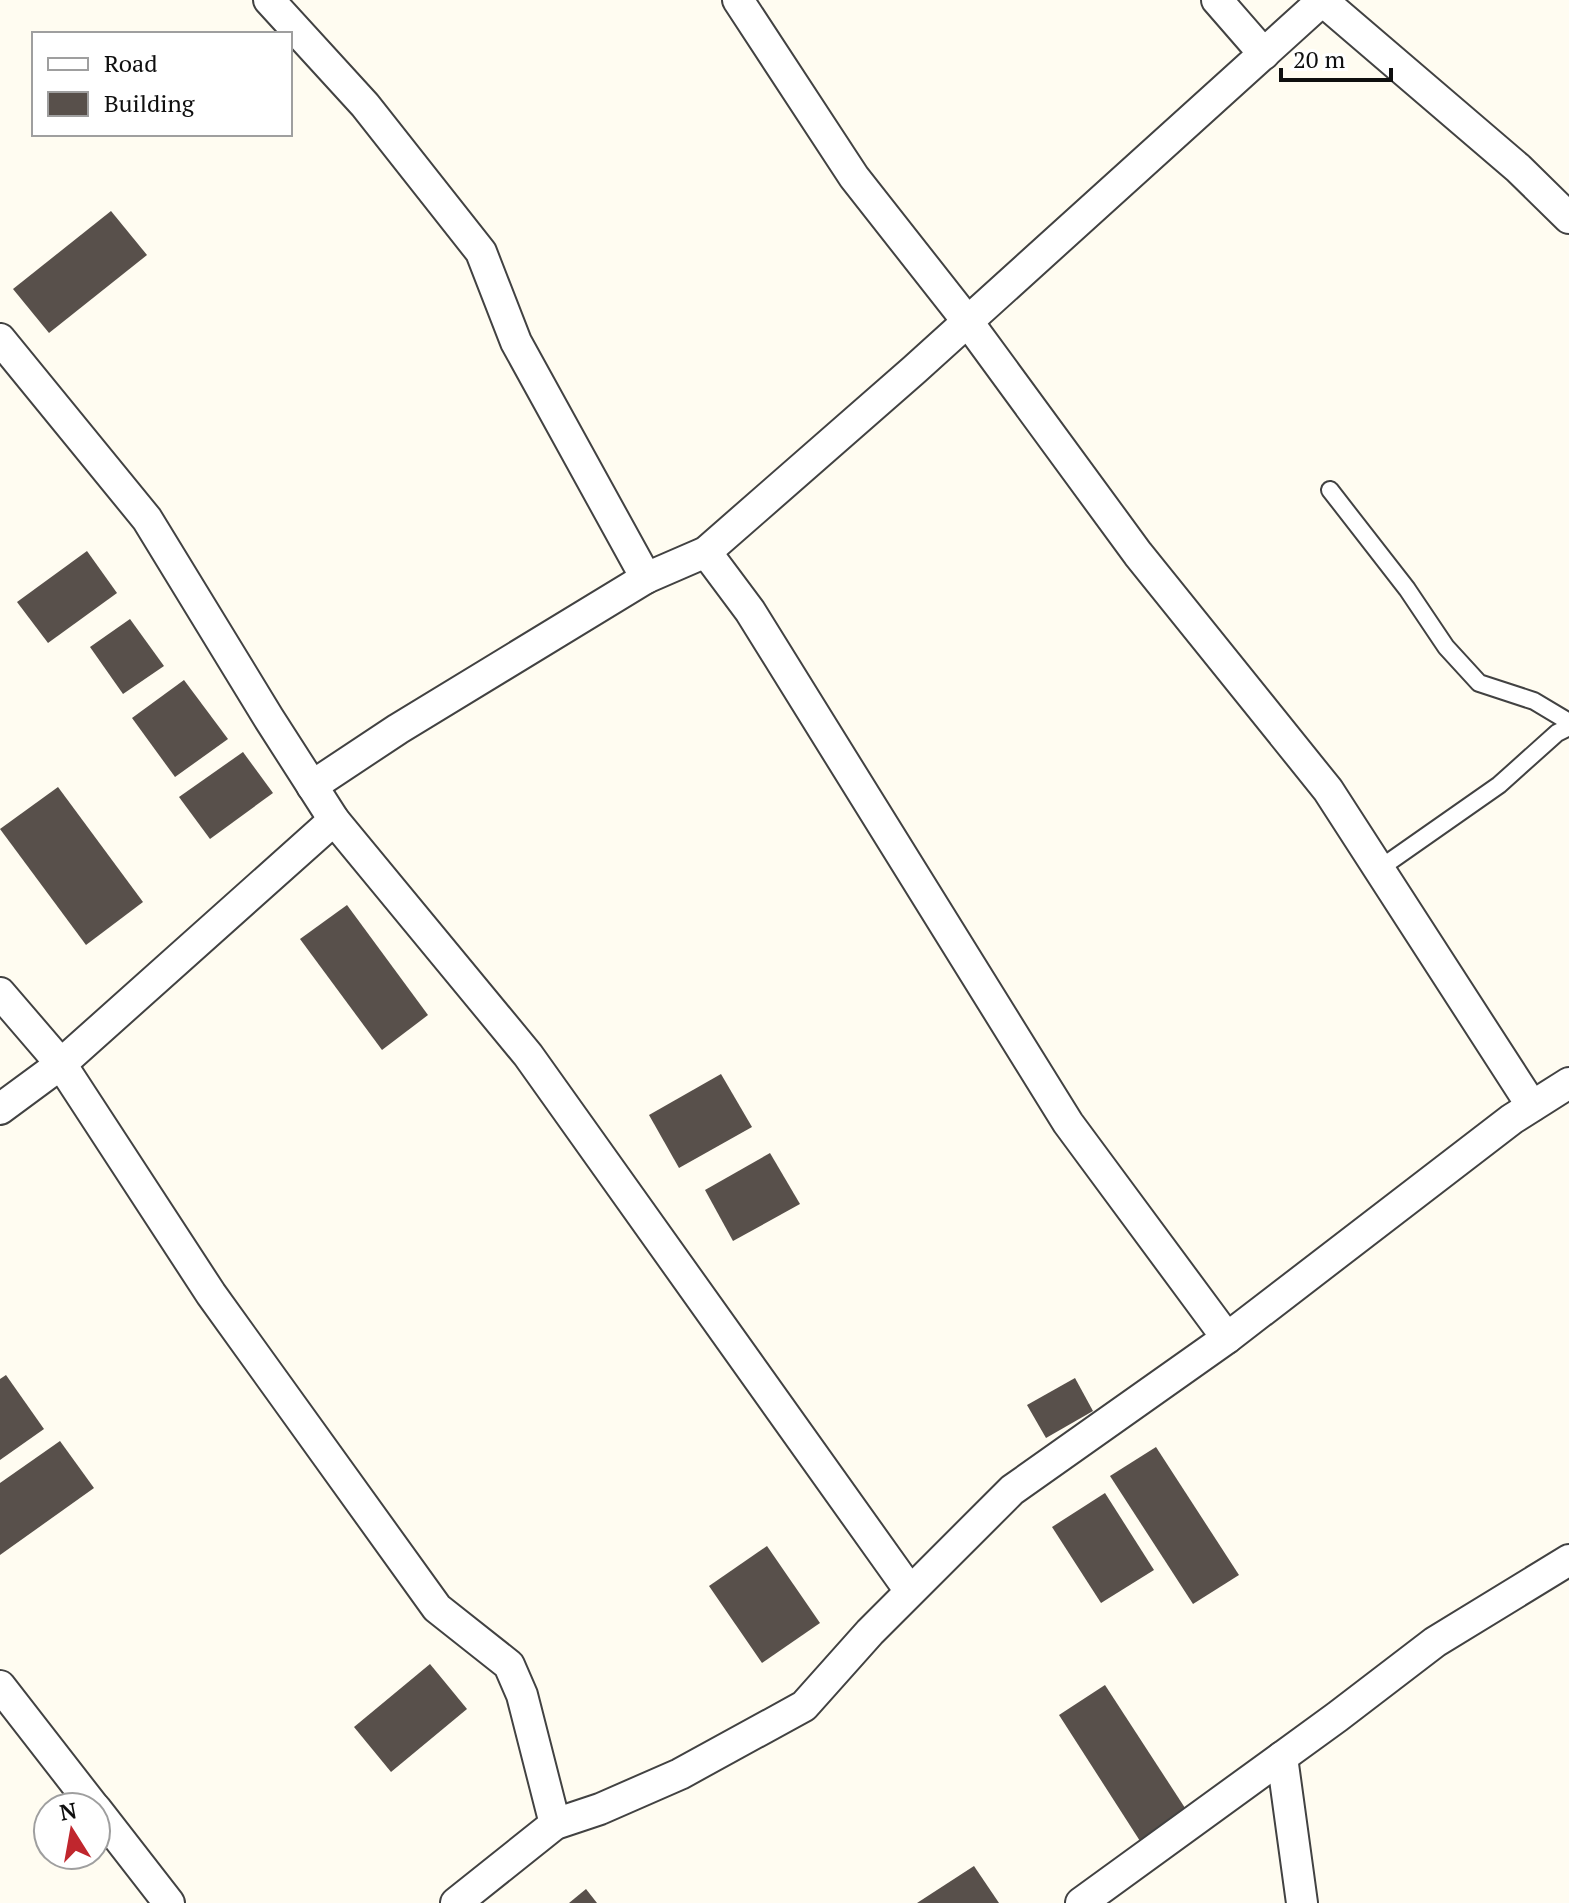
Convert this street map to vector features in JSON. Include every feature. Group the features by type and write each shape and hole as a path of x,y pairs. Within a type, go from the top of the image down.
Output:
{"street":[{"path":"269,0 365,105 481,252 516,342 646,578"},
{"path":"738,0 854,177 968,322 1138,554 1328,790 1532,1106"},
{"path":"1217,0 1264,54"},
{"path":"312,786 398,729 646,578 706,552 968,322 1323,0 1518,168 1569,218"},
{"path":"0,339 147,519 334,820 528,1055 910,1591"},
{"path":"706,552 750,611 1068,1123 1227,1338"},
{"path":"0,1109 61,1064 334,820"},
{"path":"0,993 61,1064 211,1294 437,1608 509,1665 522,1695 555,1824"},
{"path":"456,1903 555,1824 600,1809 680,1774 804,1706 910,1591 1012,1490 1227,1338 1499,1128 1569,1083"},
{"path":"1081,1903 1435,1642 1569,1560"},
{"path":"0,1686 82,1791"},
{"path":"1282,1757 1302,1903"},
{"path":"112,1830 169,1903"}],"lane":[{"path":"1330,490 1407,589 1446,647 1479,683 1534,701 1569,724 1499,785 1379,869"}],"building":[{"path":"111,211 147,255 49,333 13,289"},
{"path":"87,551 117,593 48,643 17,602"},
{"path":"130,619 164,666 123,694 90,647"},
{"path":"184,680 228,739 175,777 132,718"},
{"path":"243,752 273,793 210,839 179,797"},
{"path":"58,787 143,902 86,945 0,829"},
{"path":"347,905 428,1015 382,1050 300,939"},
{"path":"721,1074 752,1127 679,1168 649,1115"},
{"path":"770,1153 800,1204 733,1241 705,1190"},
{"path":"6,1375 44,1429 0,1460 0,1379"},
{"path":"1075,1378 1093,1411 1046,1438 1027,1405"},
{"path":"60,1441 94,1488 0,1555 0,1483"},
{"path":"1156,1447 1239,1575 1193,1604 1110,1476"},
{"path":"1105,1493 1154,1570 1101,1603 1052,1527"},
{"path":"767,1546 820,1623 762,1663 709,1586"},
{"path":"430,1664 467,1709 391,1772 354,1727"},
{"path":"1105,1685 1187,1811 1140,1841 1059,1715"},
{"path":"974,1866 999,1903 917,1903"},
{"path":"586,1889 597,1903 569,1903"}]}
